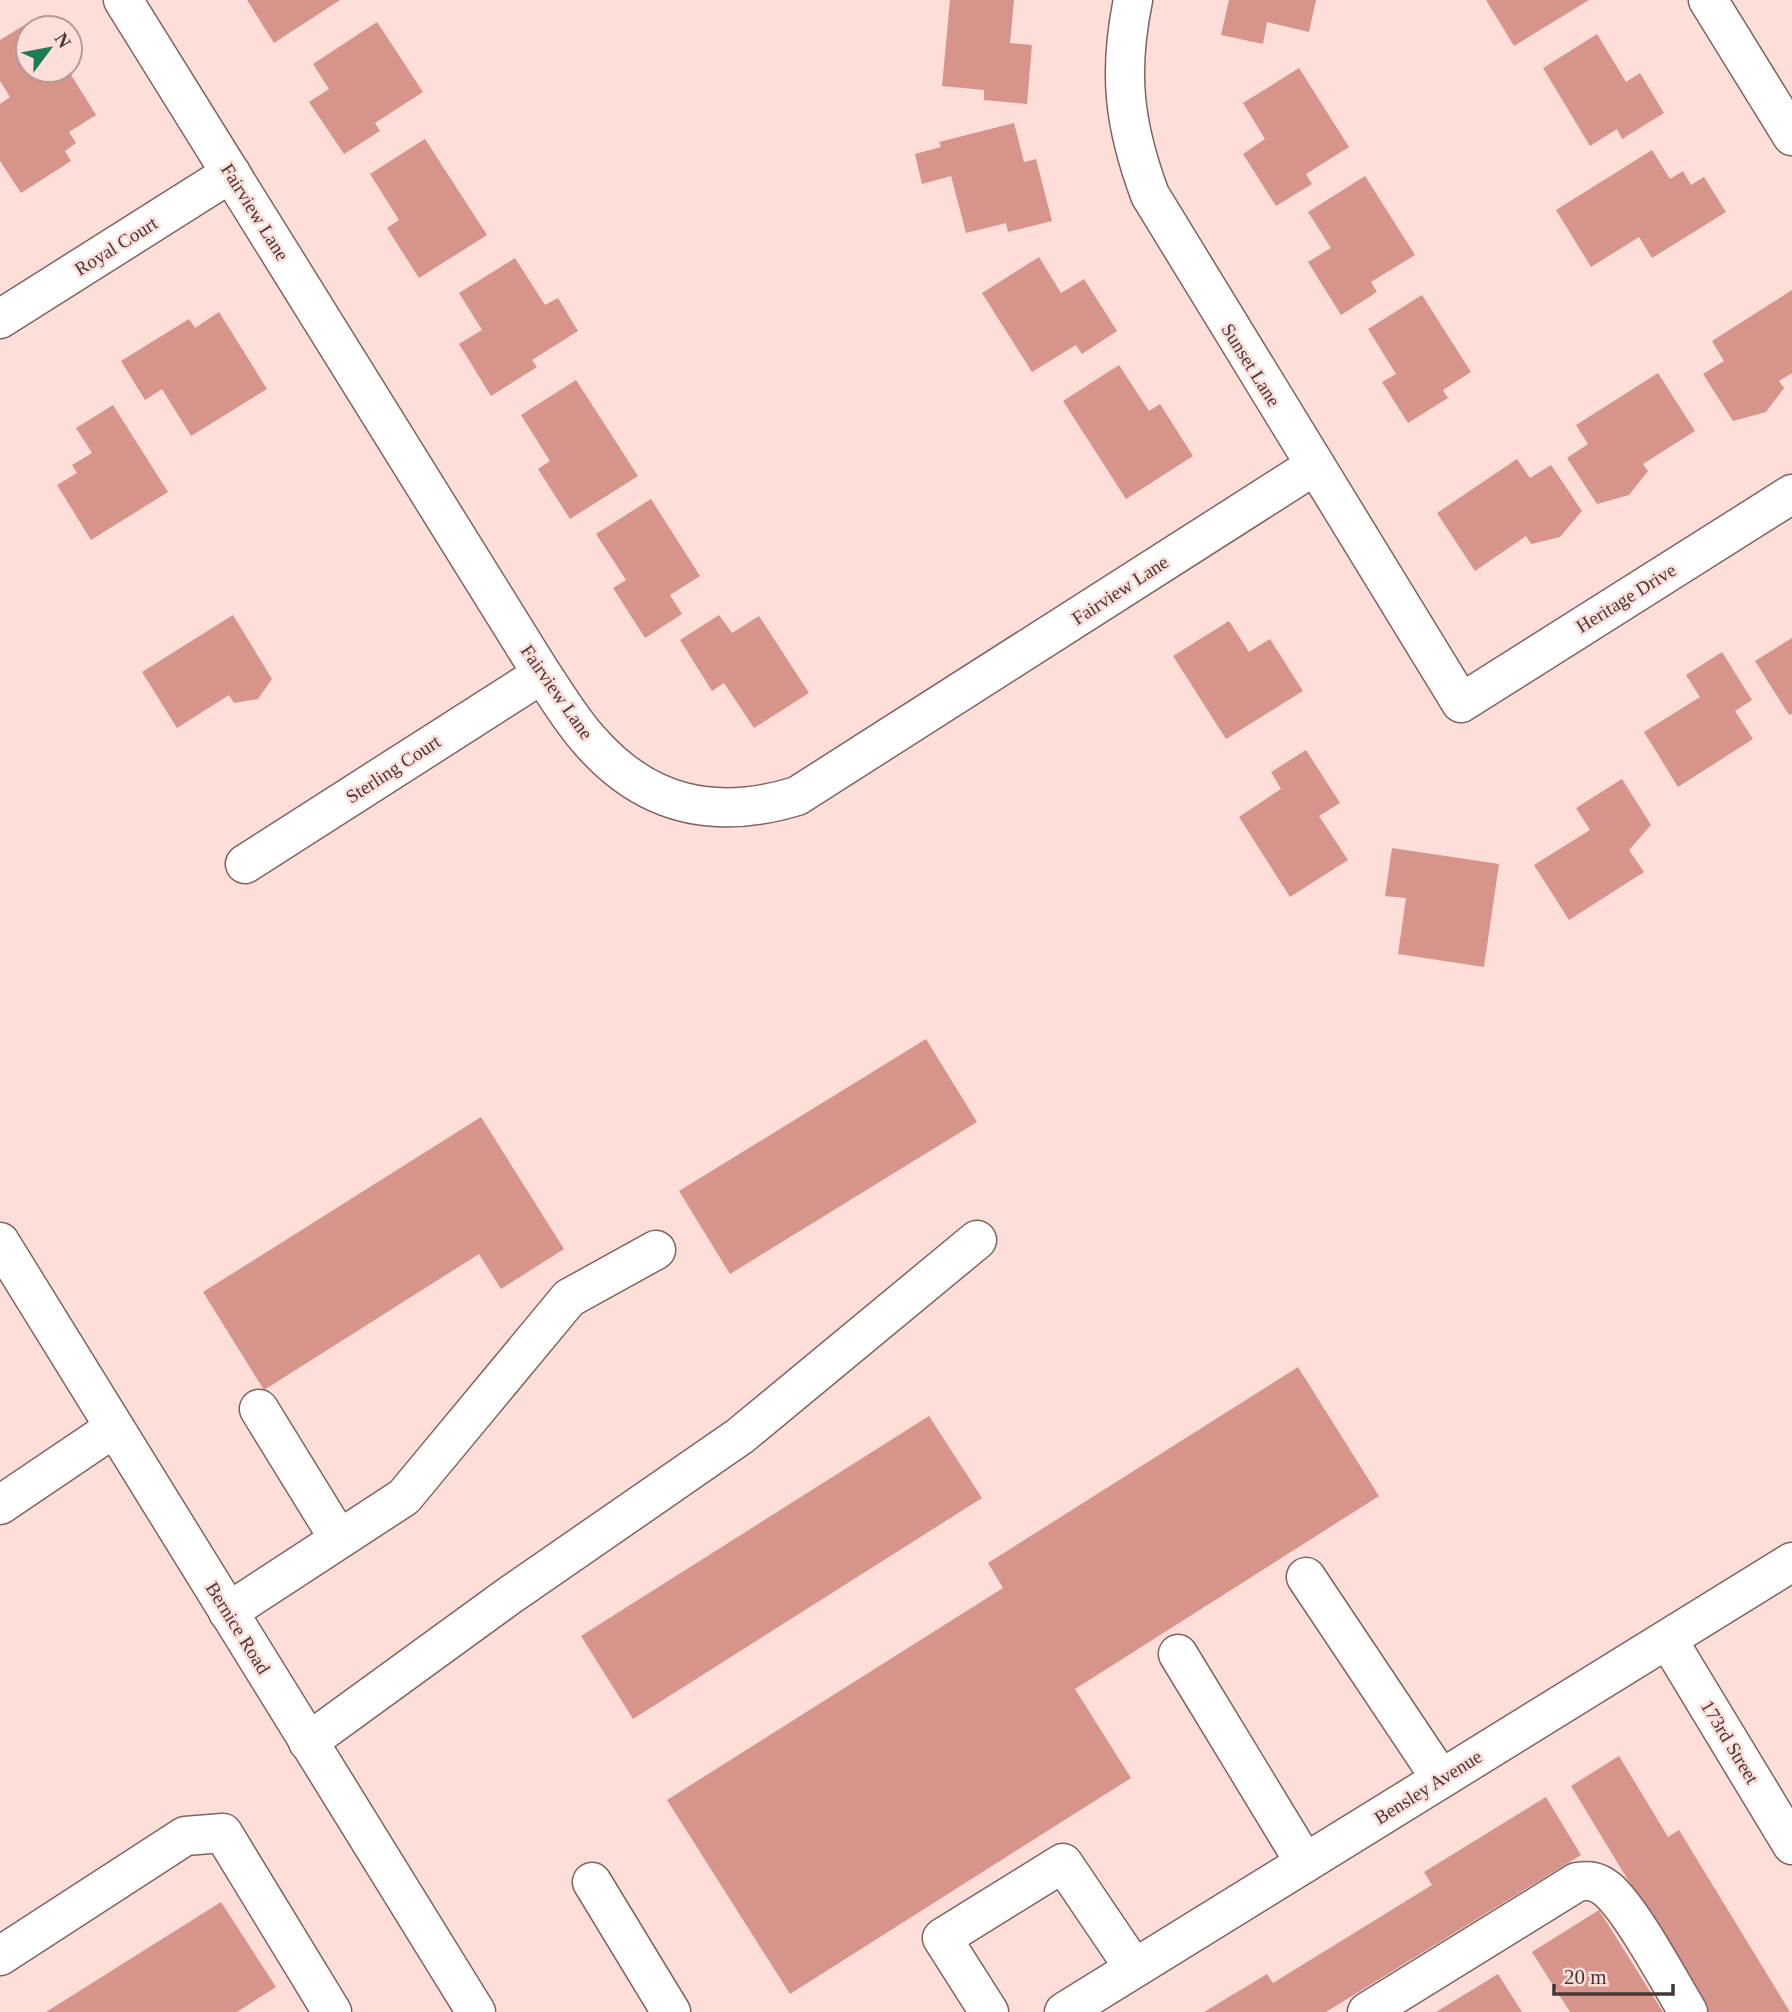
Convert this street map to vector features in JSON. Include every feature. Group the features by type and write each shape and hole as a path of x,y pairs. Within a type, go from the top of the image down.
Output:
{"street":[{"name":"Fairview Lane","path":"123,0 542,674 588,739 622,772 664,796 707,808 759,808 797,796 1314,466"},
{"name":"Sunset Lane","path":"1133,0 1124,45 1124,104 1133,150 1150,195 1461,703"},
{"path":"1708,0 1792,136"},
{"name":"Royal Court","path":"0,319 231,173"},
{"name":"Heritage Drive","path":"1461,703 1792,494"},
{"name":"Sterling Court","path":"245,864 542,674"},
{"path":"308,1742 506,1598 740,1436 977,1240"},
{"name":"Bernice Road","path":"0,1242 476,2012"},
{"path":"228,1612 404,1497 569,1298 656,1250"},
{"path":"259,1409 339,1539"},
{"path":"0,1505 114,1428"},
{"name":"Bensley Avenue","path":"1064,2012 1792,1562"},
{"path":"1306,1577 1441,1779"},
{"name":"173rd Street","path":"1668,1640 1792,1845"},
{"path":"1178,1654 1305,1863"},
{"path":"0,1956 185,1836 223,1833 332,2012"},
{"path":"989,2012 942,1938 1063,1863 1135,1968"},
{"path":"1367,2012 1577,1882 1591,1880 1607,1889 1625,1912 1688,2012"},
{"path":"592,1882 671,2012"}],"building":[{"path":"247,0 340,0 274,43"},
{"path":"950,0 1014,0 1010,43 1032,45 1027,104 984,100 984,90 942,86"},
{"path":"1229,0 1316,0 1309,32 1267,22 1263,44 1221,35"},
{"path":"1486,0 1589,0 1514,46"},
{"path":"377,22 423,92 375,123 380,131 344,154 309,102 329,89 313,64"},
{"path":"14,31 14,84 77,84 96,115 69,132 76,143 65,151 71,161 21,193 0,161 0,104 10,97 0,81 0,40"},
{"path":"1597,34 1626,82 1640,73 1664,113 1622,139 1617,129 1590,146 1543,68"},
{"path":"1299,68 1349,147 1306,174 1312,184 1276,206 1243,154 1265,139 1243,103"},
{"path":"1014,123 1024,162 1036,159 1052,221 1008,232 1006,223 966,233 951,176 922,184 915,154 941,147 939,142"},
{"path":"425,139 487,235 419,278 387,228 399,220 370,174"},
{"path":"1652,150 1670,179 1683,171 1691,185 1704,177 1726,212 1652,258 1639,237 1591,267 1556,210"},
{"path":"1365,176 1415,255 1371,282 1377,292 1341,315 1308,262 1331,248 1308,212"},
{"path":"1039,257 1061,293 1084,279 1117,331 1082,354 1076,345 1032,372 982,293"},
{"path":"515,258 545,305 558,298 578,331 532,360 537,367 491,396 459,344 482,330 459,293"},
{"path":"1792,290 1792,373 1779,381 1784,388 1766,412 1733,421 1703,374 1724,361 1712,341"},
{"path":"1422,295 1471,372 1443,390 1448,398 1408,423 1382,382 1396,374 1368,329"},
{"path":"219,312 267,389 191,436 162,389 145,400 121,361 189,319 195,328"},
{"path":"1119,365 1149,411 1160,404 1193,456 1126,499 1063,401"},
{"path":"1658,373 1695,431 1643,464 1648,471 1629,495 1597,504 1567,458 1588,444 1576,425"},
{"path":"576,380 638,476 570,519 538,469 550,461 521,415"},
{"path":"113,405 168,492 91,540 57,485 77,473 72,465 92,453 76,428"},
{"path":"1517,459 1530,478 1551,465 1582,511 1560,537 1531,544 1526,536 1475,571 1437,513"},
{"path":"651,499 700,576 670,595 682,614 645,638 613,588 626,580 596,534"},
{"path":"233,615 272,679 258,699 234,703 229,695 177,728 142,672"},
{"path":"719,615 732,633 759,616 809,693 754,728 724,683 712,691 680,640"},
{"path":"1229,621 1249,652 1270,639 1303,691 1226,739 1173,656"},
{"path":"1792,638 1792,714 1789,715 1755,661"},
{"path":"1722,652 1752,700 1735,711 1753,739 1678,787 1644,732 1700,697 1686,675"},
{"path":"1306,750 1340,803 1319,816 1348,860 1290,897 1239,817 1281,789 1271,772"},
{"path":"1622,779 1651,825 1629,850 1644,872 1569,920 1534,865 1590,830 1576,808"},
{"path":"1392,848 1499,864 1484,967 1398,954 1406,898 1385,896"},
{"path":"926,1039 977,1122 730,1274 679,1191"},
{"path":"481,1117 564,1249 501,1289 479,1254 264,1390 203,1292"},
{"path":"1298,1367 1379,1496 1075,1689 1131,1778 790,1994 667,1800 1003,1588 988,1563"},
{"path":"929,1416 982,1498 633,1719 581,1636"},
{"path":"1619,1756 1668,1837 1679,1830 1790,2012 1708,2012 1571,1786"},
{"path":"1546,1797 1581,1855 1326,2012 1204,2012 1267,1974 1273,1983 1432,1885 1424,1872"},
{"path":"221,1902 276,1987 237,2012 46,2012"},
{"path":"1599,1910 1663,2012 1570,2012 1532,1952"},
{"path":"1498,1974 1522,2012 1436,2012"}]}
